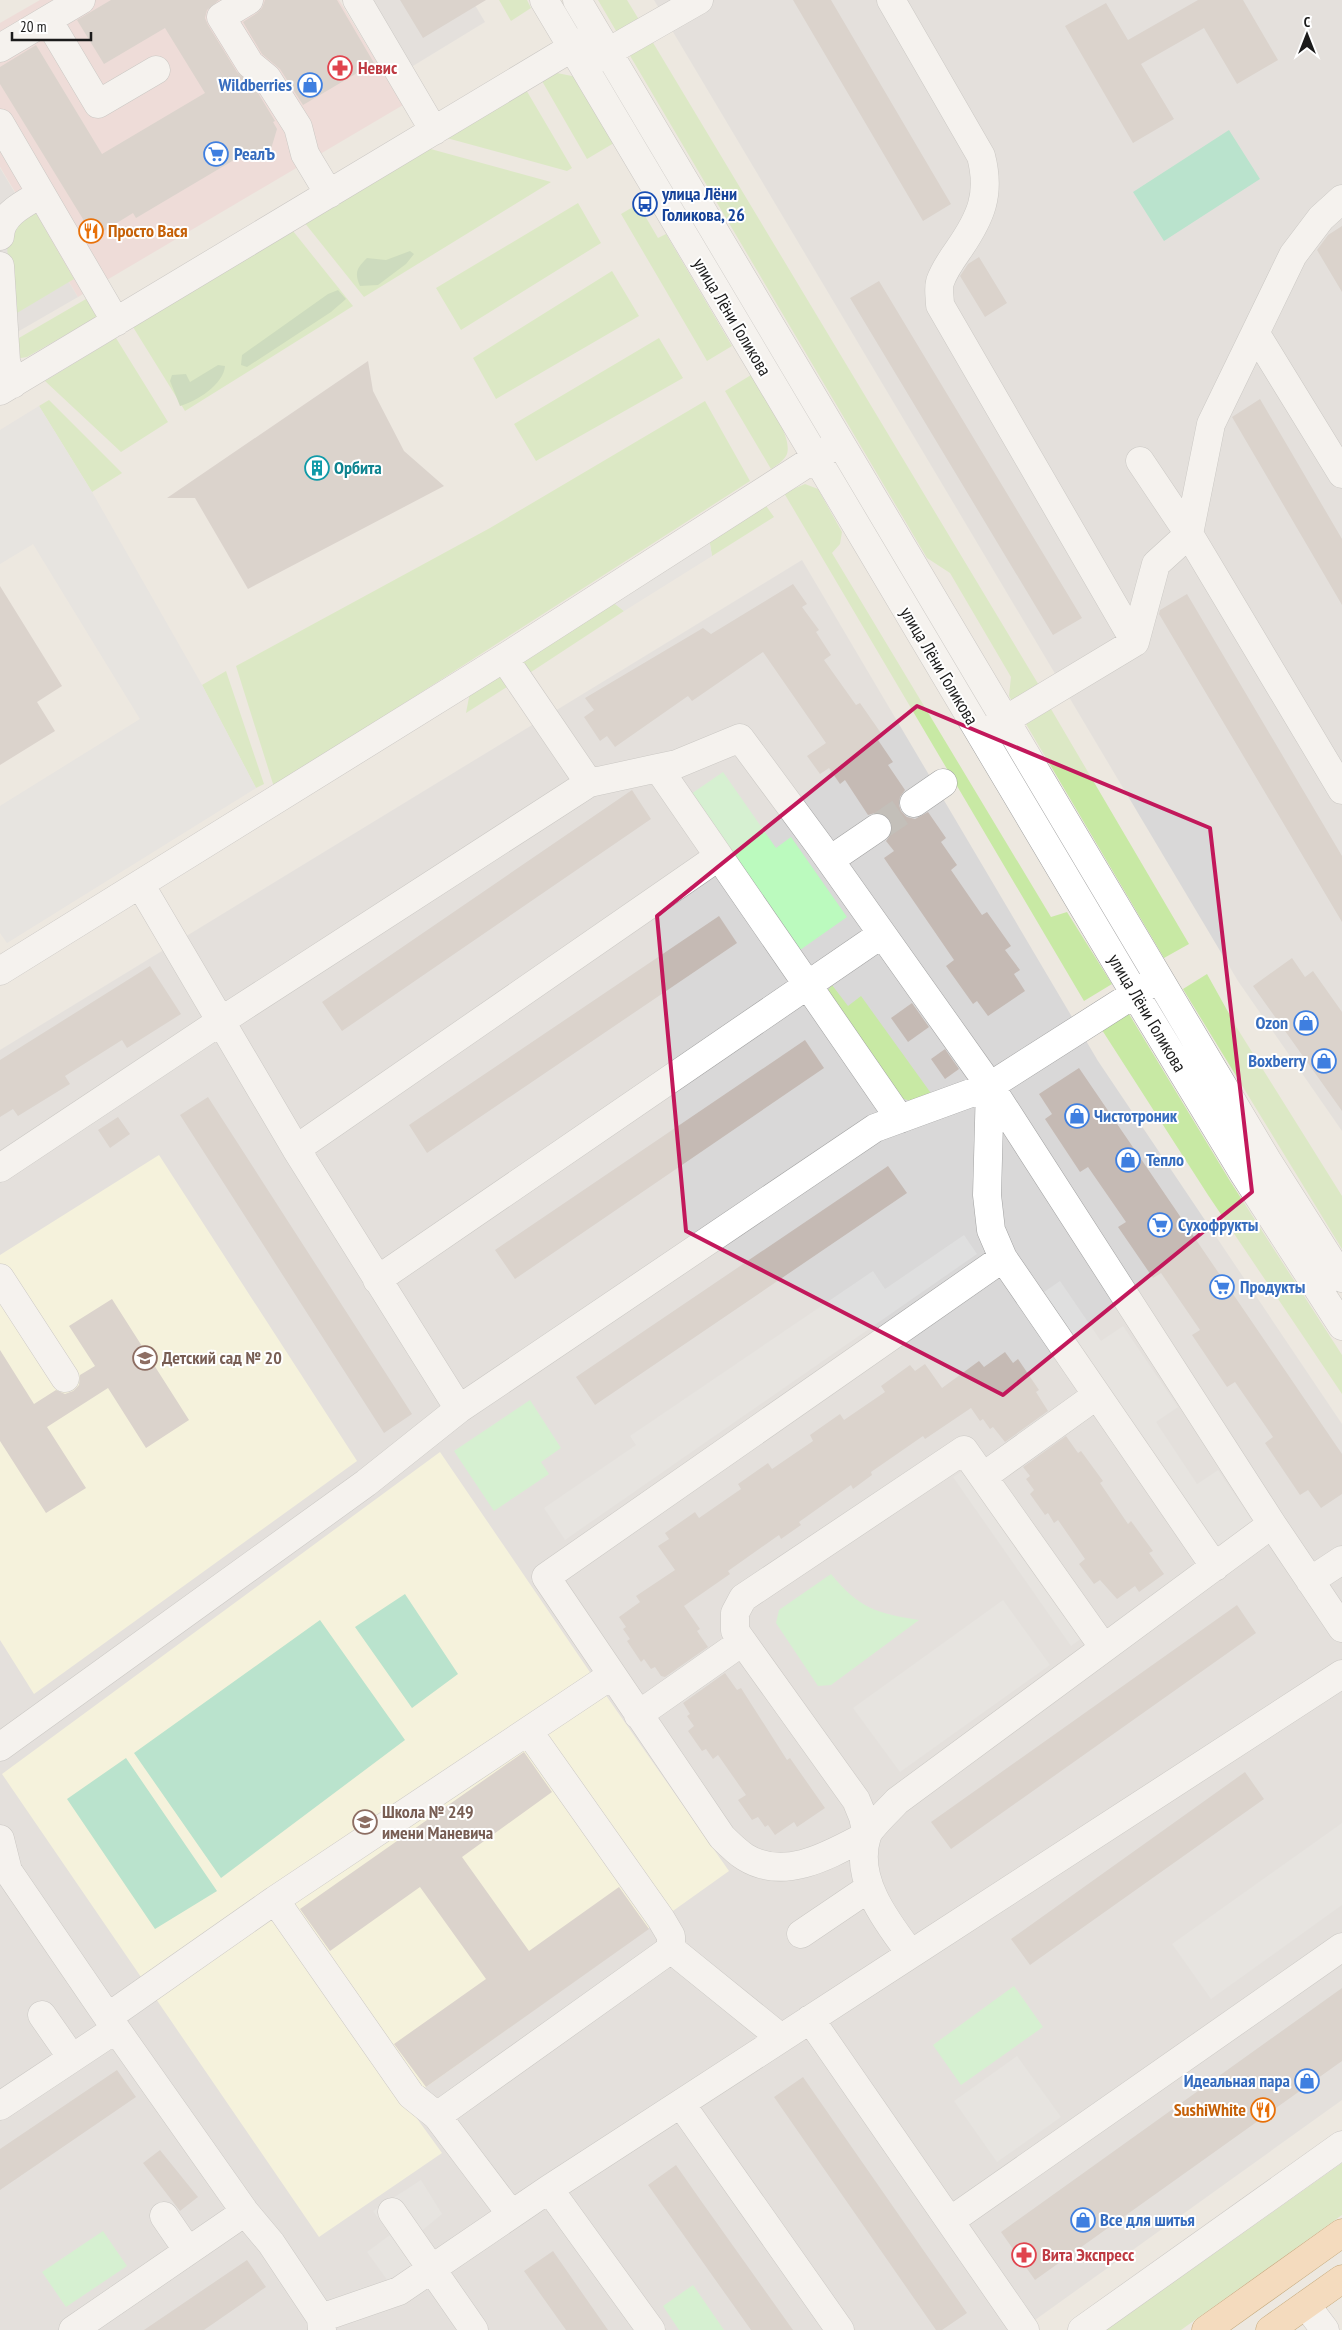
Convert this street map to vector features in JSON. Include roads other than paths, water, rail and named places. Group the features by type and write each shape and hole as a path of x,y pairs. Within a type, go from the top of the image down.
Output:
{"main road":[{"path":"1206,2330 1342,2233"},
{"path":"1270,2330 1342,2279"}],"street":[{"path":"0,48 81,0"},
{"path":"249,0 221,17 250,64 267,78 298,127 304,154 329,194"},
{"path":"357,0 434,131"},
{"name":"улица Лёни Голикова","path":"544,0 1135,994 1244,1174 1342,1326"},
{"name":"улица Лёни Голикова","path":"577,0 1007,719 1267,1160 1342,1278"},
{"path":"6,388 434,131 578,57 603,42 699,0"},
{"path":"891,0 981,156 986,177 984,198 975,227 946,269 939,284 940,305 1135,642"},
{"path":"48,20 98,104 156,70"},
{"path":"0,123 116,322"},
{"path":"632,149 658,133"},
{"path":"0,236 0,228 8,216 41,194"},
{"path":"980,735 1135,642 1156,564 1189,534 1211,424 1293,255 1321,218 1342,199"},
{"path":"0,266 6,388"},
{"path":"1256,334 1342,474"},
{"path":"755,356 780,340"},
{"path":"0,971 140,884 246,806 504,658 840,442"},
{"path":"1140,461 1189,534 1342,790"},
{"path":"504,658 589,783"},
{"path":"0,1168 221,1021 589,783 678,764 740,738 830,860 990,1086 1272,1524 1342,1628"},
{"path":"658,768 718,858 900,1119"},
{"path":"914,803 943,783"},
{"path":"830,860 877,828"},
{"path":"296,1150 718,858"},
{"path":"140,884 296,1150 458,1409"},
{"path":"377,1280 882,934"},
{"path":"0,1747 366,1483 458,1409 875,1128 990,1086 1160,978"},
{"path":"990,1086 986,1195 991,1230 1003,1258 1214,1567"},
{"path":"1003,1258 546,1577 722,1837 745,1858 775,1869 806,1863 867,1835 897,1801 1272,1524"},
{"path":"0,1278 65,1378"},
{"path":"984,1476 1097,1395"},
{"path":"911,1954 882,1914 869,1888 865,1860 867,1835 863,1817 856,1800 735,1631 735,1613 743,1598 964,1450 1104,1648"},
{"path":"1310,1582 1342,1560"},
{"path":"638,1715 742,1642"},
{"path":"0,1839 8,1871 245,2212 272,2243 321,2324 399,2291 511,2214 1342,1674"},
{"path":"0,2106 72,2058 112,2023 275,1900 612,1675"},
{"path":"529,1732 661,1919 671,1936 671,1949"},
{"path":"801,1934 869,1888"},
{"path":"275,1900 411,2094 437,2116 511,2214"},
{"path":"950,2221 1342,1947"},
{"path":"671,1949 781,2038"},
{"path":"437,2116 671,1949"},
{"path":"42,2015 72,2058"},
{"path":"810,2019 1025,2330"},
{"path":"681,2104 840,2330"},
{"path":"1082,2330 1342,2145"},
{"path":"550,2189 651,2330"},
{"path":"73,2330 245,2212"},
{"path":"392,2212 430,2270 474,2330"},
{"path":"164,2216 188,2251"},
{"path":"1306,2305 1325,2330"}],"tunnel":[{"path":"877,828 914,803"}],"place":[{"name":"Невис","path":"340,68"},
{"name":"Wildberries","path":"310,85"},
{"name":"РеалЪ","path":"216,154"},
{"name":"улица Лёни Голикова, 26","path":"645,204"},
{"name":"Просто Вася","path":"91,231"},
{"name":"Орбита","path":"317,468"},
{"name":"Ozon","path":"1306,1023"},
{"name":"Boxberry","path":"1324,1061"},
{"name":"Чистотроник","path":"1077,1116"},
{"name":"Тепло","path":"1128,1160"},
{"name":"Сухофрукты","path":"1160,1225"},
{"name":"Продукты","path":"1222,1287"},
{"name":"Детский сад № 20","path":"145,1358"},
{"name":"Школа № 249 имени Маневича","path":"365,1822"},
{"name":"Идеальная пара","path":"1307,2081"},
{"name":"SushiWhite","path":"1263,2110"},
{"name":"Все для шитья","path":"1083,2220"},
{"name":"Вита Экспресс","path":"1024,2255"}]}
